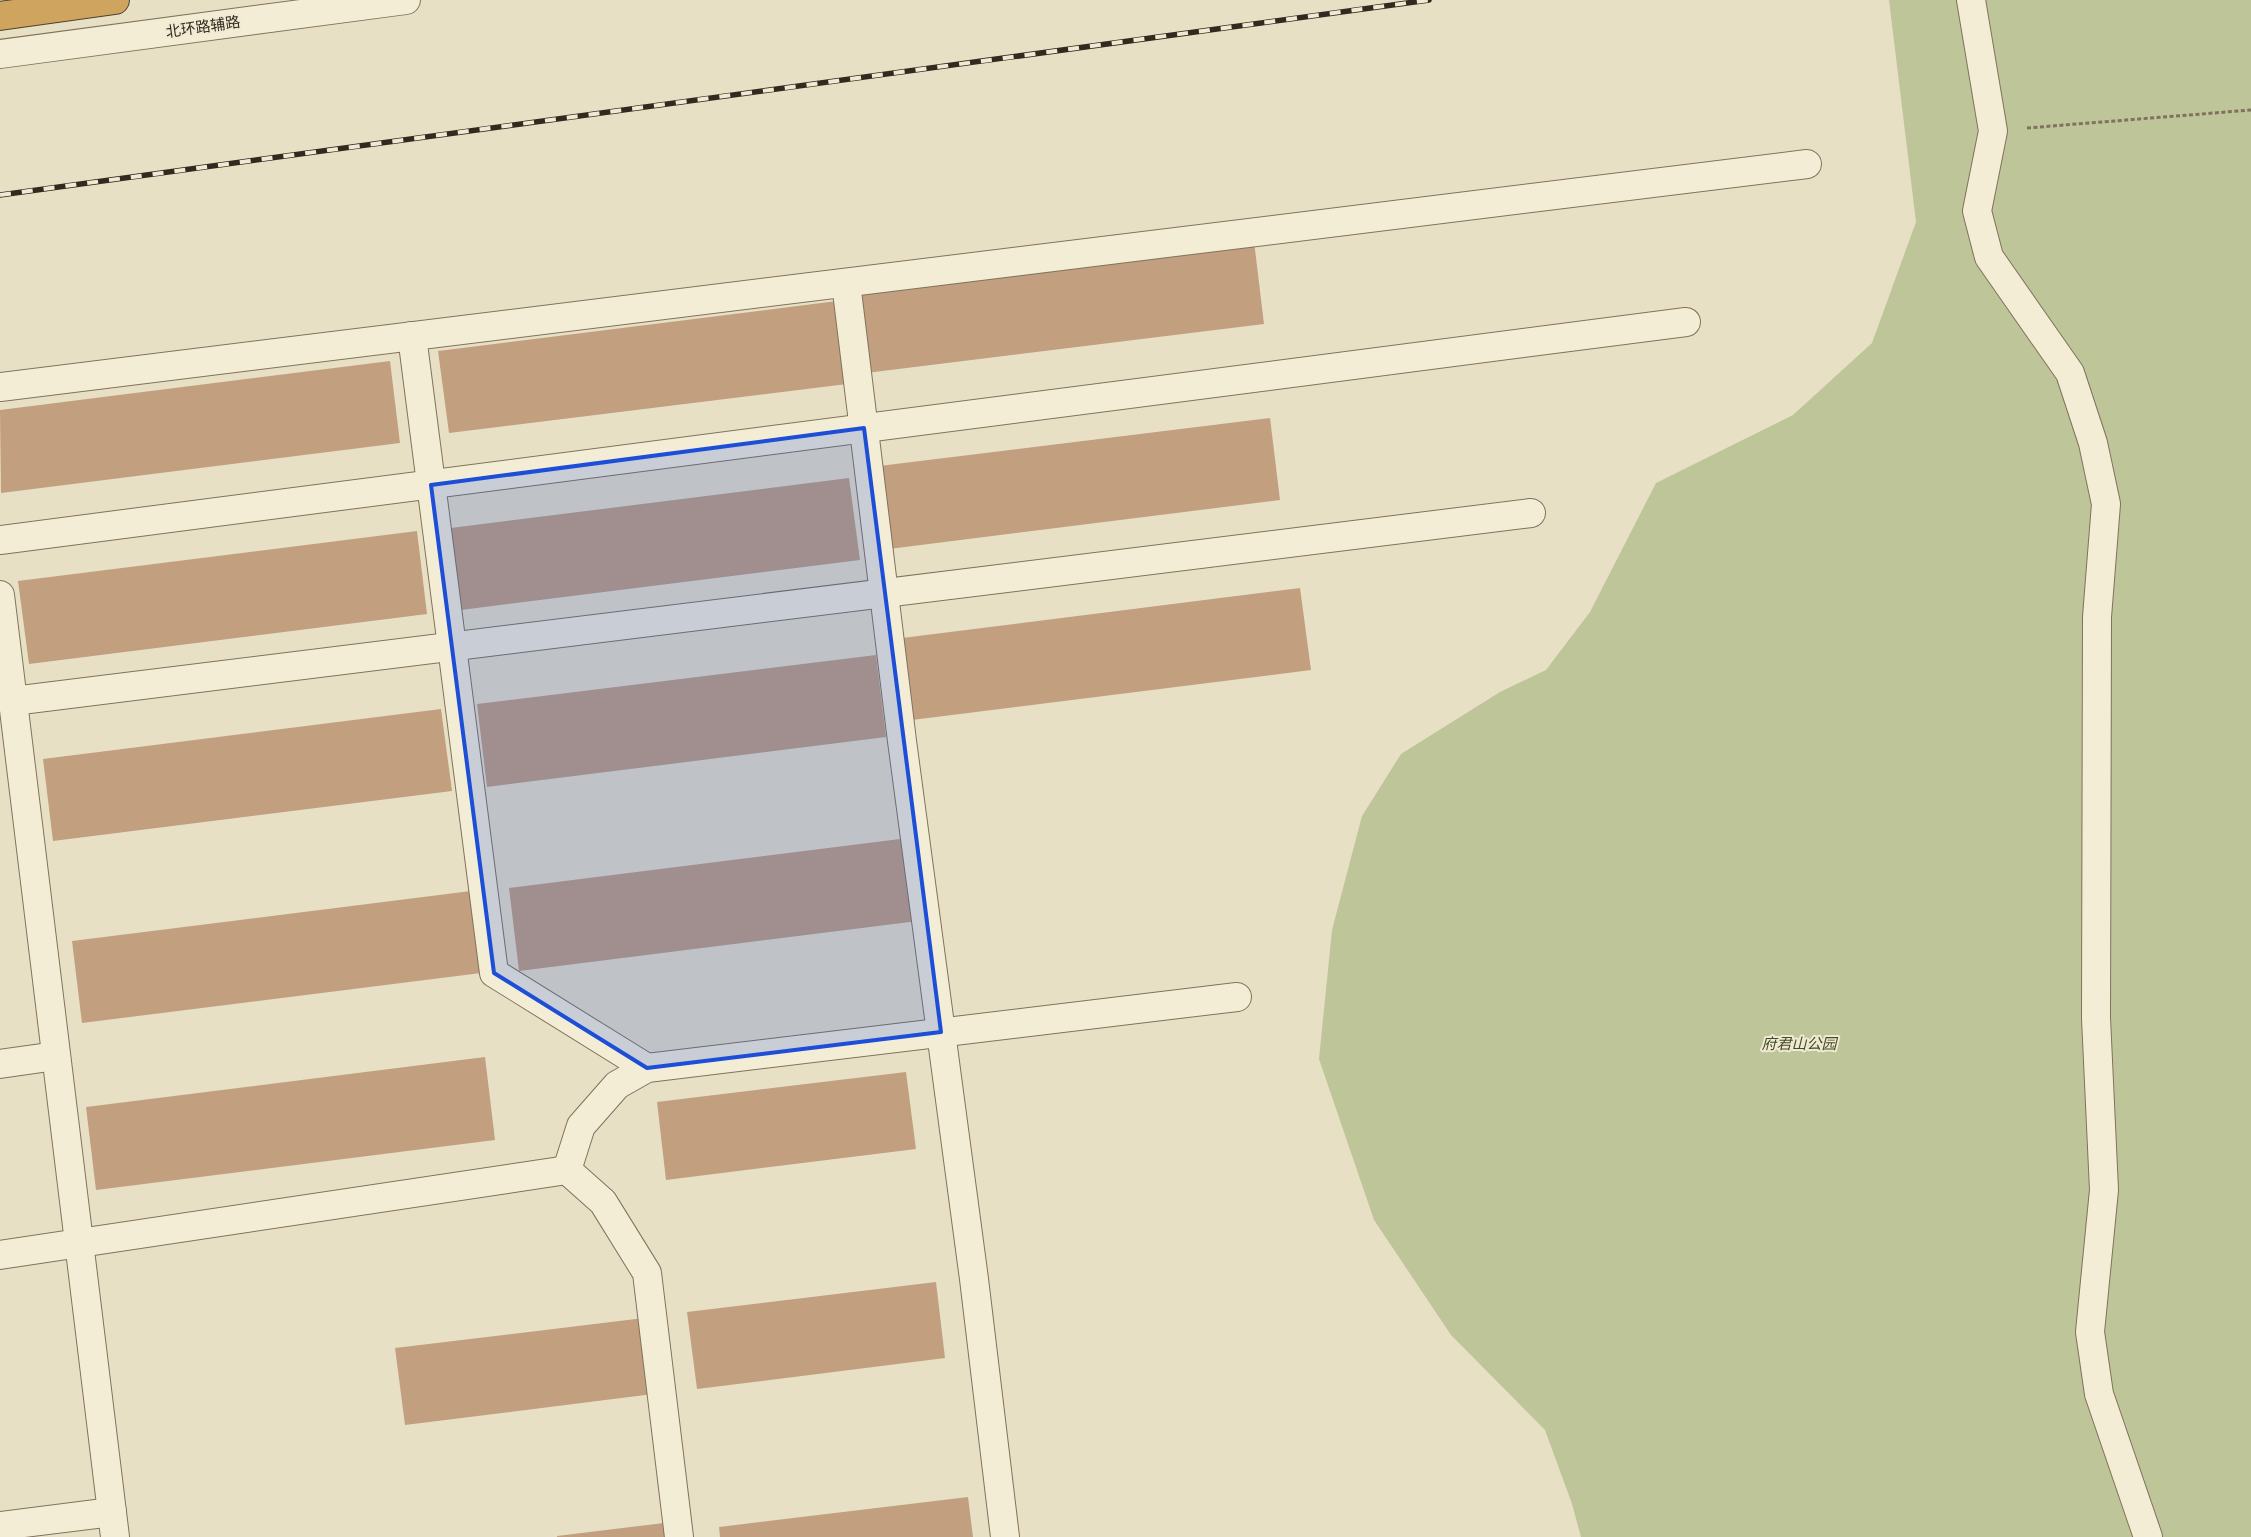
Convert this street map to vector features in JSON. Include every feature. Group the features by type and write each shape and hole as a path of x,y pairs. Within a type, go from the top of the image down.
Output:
{"highway":[{"path":"0,16 115,0"}],"street":[{"name":"北环路辅路","path":"0,54 406,0"},
{"path":"1970,0 1993,131 1977,211 1989,257 2070,373 2093,443 2106,504 2097,617 2096,1018 2104,1190 2090,1332 2099,1394 2148,1537"},
{"path":"0,387 1807,164"},
{"path":"846,283 884,593 974,1279 1005,1537"},
{"path":"0,540 1686,322"},
{"path":"412,336 494,973 647,1068"},
{"path":"13,701 1531,513"},
{"path":"0,595 114,1524 0,1526"},
{"path":"567,1170 581,1126 618,1085 647,1068 1237,996"},
{"path":"0,1064 56,1056"},
{"path":"0,1255 567,1170"},
{"path":"567,1170 603,1202 647,1272 679,1537"}],"path":[{"path":"1993,131 2251,110"}],"highlighted area":[{"path":"864,428 941,1032 647,1068 494,973 431,485"}],"green space":[{"name":"府君山公园","path":"1889,0 2251,0 2251,1537 1581,1537 1572,1504 1545,1430 1451,1335 1374,1220 1319,1059 1332,930 1362,816 1401,754 1500,692 1546,670 1590,612 1656,483 1793,415 1872,343 1916,222"}],"building":[{"path":"1254,241 1264,324 866,373 855,291"},
{"path":"837,301 847,384 449,433 438,351"},
{"path":"390,361 400,443 1,493 0,410"},
{"path":"1270,418 1280,500 881,550 871,467"},
{"path":"849,478 860,560 461,610 451,528"},
{"path":"417,531 427,614 29,664 18,581"},
{"path":"1300,588 1311,670 912,720 902,638"},
{"path":"876,655 886,737 487,787 477,704"},
{"path":"441,709 452,791 53,841 43,759"},
{"path":"908,838 918,921 519,971 509,888"},
{"path":"471,891 481,973 82,1023 72,941"},
{"path":"485,1057 495,1140 96,1190 86,1107"},
{"path":"906,1072 916,1149 666,1180 657,1102"},
{"path":"936,1282 945,1358 697,1389 687,1312"},
{"path":"644,1318 653,1394 405,1425 395,1348"},
{"path":"968,1497 973,1537 720,1537 719,1527"},
{"path":"672,1522 674,1537 557,1537 557,1536"}],"railway":[{"path":"0,195 1429,0"}]}
